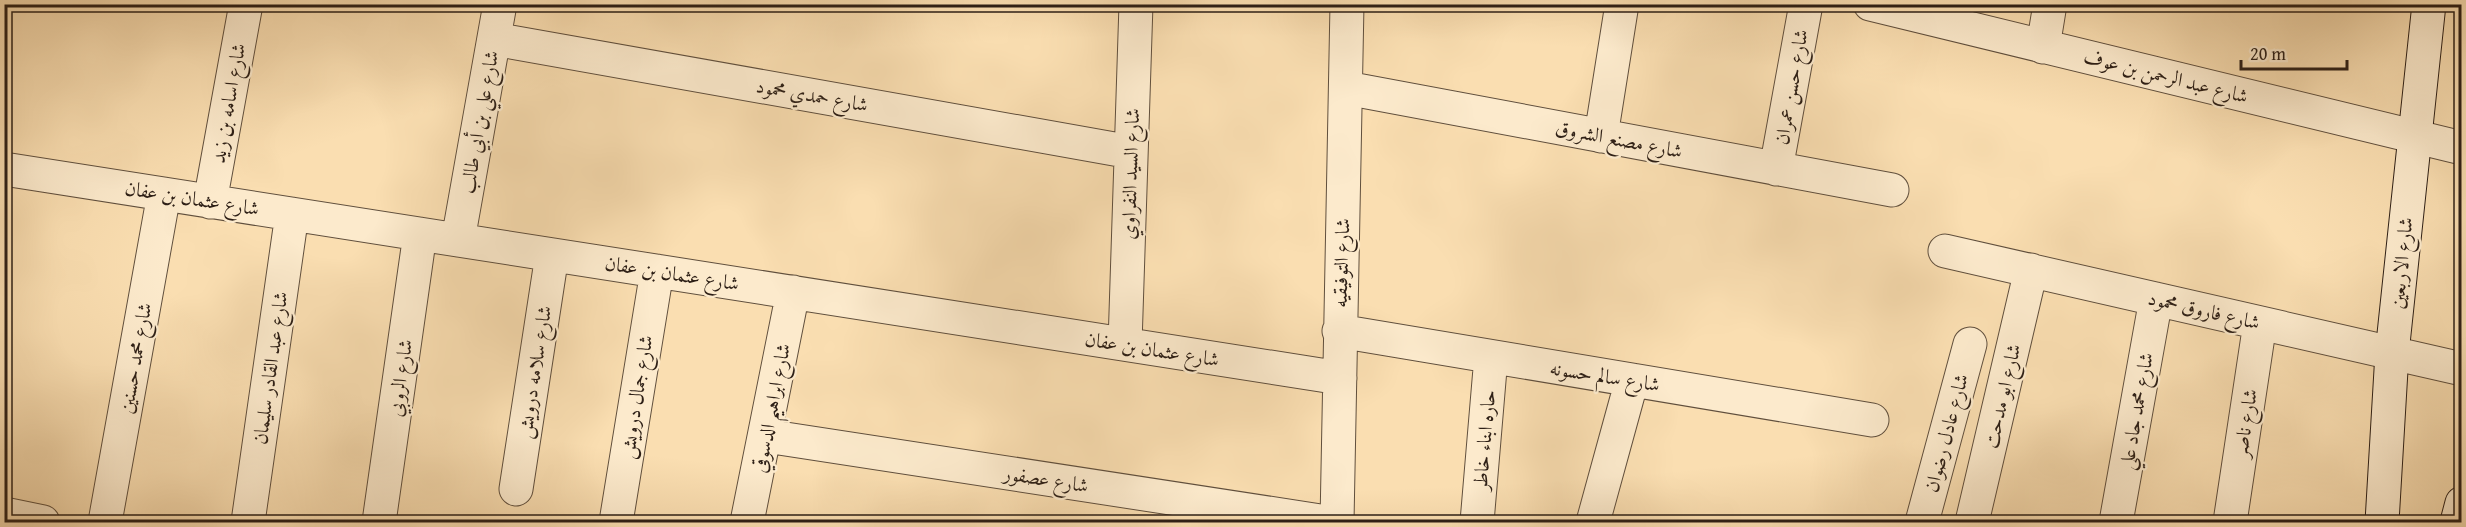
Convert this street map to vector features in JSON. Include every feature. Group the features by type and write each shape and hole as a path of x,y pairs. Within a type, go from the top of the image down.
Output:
{"street":[{"name":"شارع اسامه بن زيد","path":"210,202 246,4"},
{"name":"شارع علي بن أبي طالب","path":"458,240 500,4"},
{"name":"شارع السيد النفراوي","path":"1125,344 1136,4"},
{"name":"شارع التوفيقيه","path":"1337,522 1347,4"},
{"path":"1601,136 1622,4"},
{"name":"شارع حسن عمران","path":"1776,169 1806,4"},
{"name":"شارع عبد الرحمن بن عوف","path":"1870,4 2462,148"},
{"path":"2043,47 2050,4"},
{"name":"شارع الاربعين","path":"2382,522 2391,353 2429,4"},
{"name":"شارع حمدي محمود","path":"494,39 1131,152"},
{"name":"شارع مصنع الشروق","path":"1346,88 1892,190"},
{"name":"شارع عثمان بن عفان","path":"4,169 1340,378"},
{"name":"شارع محمد حسنين","path":"105,522 164,194"},
{"name":"شارع عبد القادر سليمان","path":"248,522 292,214"},
{"name":"شارع الروبي","path":"379,522 420,234"},
{"name":"شارع فاروق محمود","path":"1946,251 2462,369"},
{"name":"شارع سلامه درويش","path":"516,489 552,255"},
{"name":"شارع ابو مدحت","path":"1972,522 2031,270"},
{"name":"شارع جمال درويش","path":"616,522 657,271"},
{"name":"شارع ابراهيم الدسوقي","path":"747,522 793,292"},
{"name":"شارع محمد جاد علي","path":"2116,522 2156,299"},
{"name":"شارع ناصر","path":"2230,522 2260,322"},
{"name":"شارع سالم حسونه","path":"1339,331 1872,420"},
{"name":"شارع عادل رضوان","path":"1922,522 1970,344"},
{"name":"حاره ابناء خاطر","path":"1477,522 1491,357"},
{"path":"1593,522 1632,380"},
{"name":"شارع عصفور","path":"766,436 1327,522"},
{"path":"2457,522 2462,503"},
{"path":"4,514 43,522"}]}
